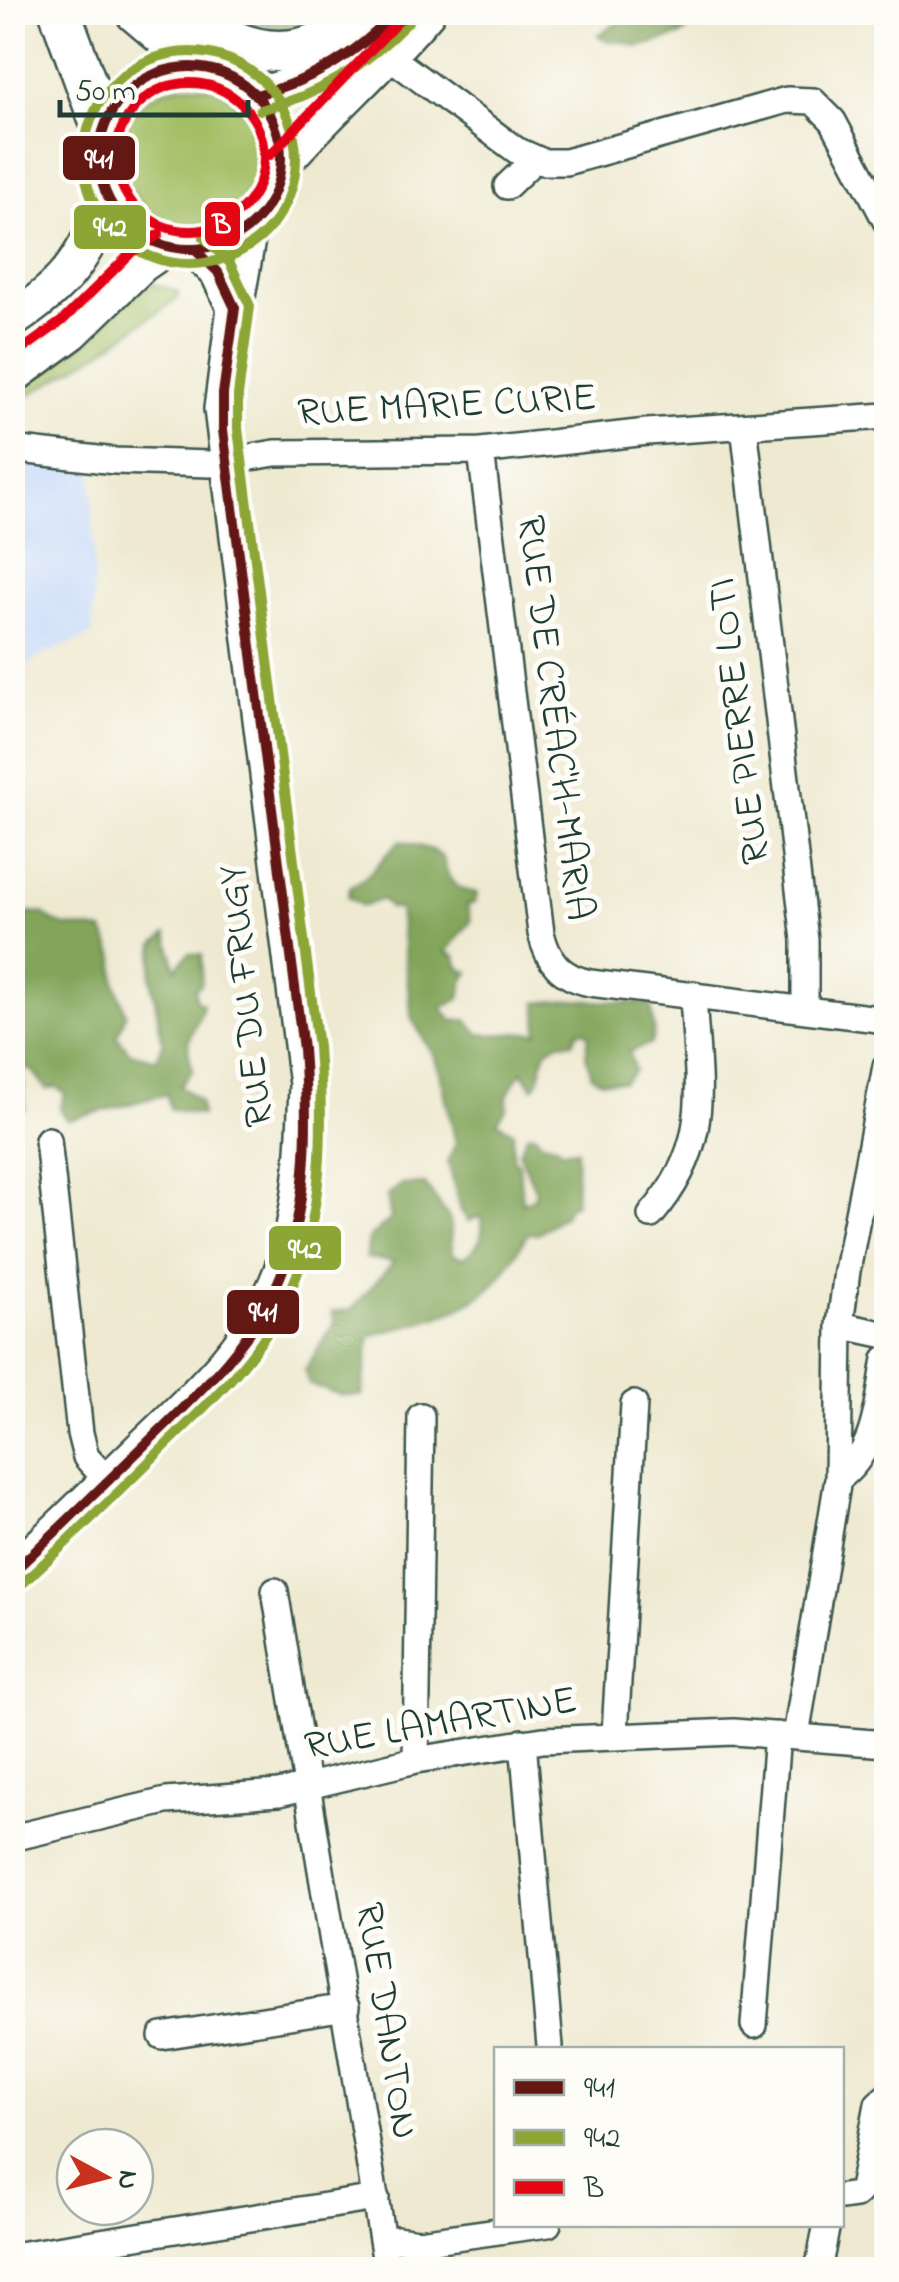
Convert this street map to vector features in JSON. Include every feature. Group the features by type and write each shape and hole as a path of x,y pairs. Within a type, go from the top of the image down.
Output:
{"main road":[{"path":"60,12 113,113"},
{"path":"86,12 113,113"},
{"path":"136,12 200,67"},
{"path":"188,12 236,43 285,52 334,38 369,12"},
{"path":"256,96 294,87 338,66 398,12"},
{"path":"280,165 427,12"},
{"path":"12,376 72,332 142,264 181,247 226,241 249,228 272,197 280,165 276,128 256,96 236,78 200,67 164,70 149,76 113,113 99,166 109,200 133,228 181,247 218,272 234,308"},
{"path":"12,320 50,292 76,266 109,200"},
{"name":"RUE DU FRUGY","path":"12,1573 210,1379 261,1316 288,1252 303,1167 307,1084 304,1049 222,409 234,308 249,228"}],"street":[{"path":"388,56 534,160 556,163 733,114 806,99 826,111 886,221"},
{"path":"506,186 534,160"},
{"name":"RUE MARIE CURIE","path":"12,449 136,462 199,464 275,453 482,451 648,432 886,416"},
{"name":"RUE PIERRE LOTI","path":"744,426 805,940 804,1007"},
{"name":"RUE DE CRÉAC'H-MARIA","path":"482,451 541,933 555,966 576,980 693,994"},
{"path":"650,1214 678,1180 698,1126 693,994 886,1020"},
{"path":"754,2026 786,1735 838,1478 840,1325 886,1066"},
{"path":"48,1140 80,1433 86,1457 108,1481"},
{"path":"840,1325 886,1335"},
{"path":"838,1478 850,1470 866,1448 886,1359"},
{"path":"615,1734 634,1404"},
{"path":"416,1760 421,1416"},
{"name":"RUE DANTON","path":"275,1591 387,2270"},
{"name":"RUE LAMARTINE","path":"12,1838 166,1801 263,1795 416,1760 523,1742 615,1734 786,1735 886,1744"},
{"path":"523,1742 550,2046"},
{"path":"162,2036 346,2007"},
{"path":"844,2198 862,2189 878,2104 886,2096"},
{"path":"12,2256 376,2198"},
{"path":"383,2240 418,2242 526,2227"},
{"path":"818,2270 826,2227"}],"shaded area":[{"path":"13,460 92,467 94,573 92,635 44,654 13,674"}],"green space":[{"path":"217,13 341,13 279,28"},
{"path":"632,13 723,13 716,20 699,20 682,35 639,47 606,41 598,35"},
{"path":"191,85 218,90 240,106 256,128 261,155 256,182 240,204 218,220 191,225 164,220 142,204 126,182 121,155 126,128 142,106 164,90"},
{"path":"147,282 178,292 178,298 93,357 14,404 13,396 80,347"},
{"path":"400,841 432,850 443,858 453,883 477,893 475,903 467,905 471,921 446,952 455,956 460,969 469,972 460,999 442,1008 452,1021 467,1020 479,1034 538,1033 537,1003 641,1003 651,1004 654,1031 651,1043 629,1052 635,1071 623,1082 602,1081 592,1076 586,1055 589,1035 584,1030 577,1033 573,1042 558,1043 545,1052 539,1080 533,1088 522,1071 497,1122 513,1132 513,1158 519,1164 522,1203 534,1198 536,1191 519,1152 528,1134 535,1134 560,1150 577,1150 575,1203 537,1234 528,1233 503,1273 476,1299 442,1315 370,1336 362,1396 341,1395 309,1384 305,1370 335,1322 332,1312 351,1310 394,1262 366,1258 369,1238 391,1219 387,1196 401,1185 425,1184 450,1220 452,1254 464,1258 482,1235 480,1216 468,1221 460,1209 448,1161 456,1143 440,1072 412,1019 399,909 390,908 382,899 363,906 348,897 351,886 371,872"},
{"path":"27,913 44,914 63,925 103,931 115,958 115,982 126,1014 117,1036 130,1053 156,1060 163,1044 151,976 155,944 167,934 176,969 189,953 202,955 201,985 195,989 196,1000 203,1004 188,1047 193,1070 180,1086 200,1102 201,1115 170,1109 167,1094 68,1120 60,1109 65,1093 56,1087 46,1089 34,1072 22,1066 25,1109 13,1109 13,932 23,933"}],"transit line":[{"name":"941","path":"256,95 296,82 332,64 397,12"},
{"name":"B","path":"270,155 407,12"},
{"name":"942","path":"260,110 302,96 340,77 375,53 408,22"},
{"name":"942","path":"190,52 230,60 265,83 288,118 296,158 288,198 265,233 230,256 190,264 150,256 115,233 92,198 84,158 92,118 115,83 150,60 190,52"},
{"name":"941","path":"190,67 225,74 254,94 274,123 281,158 274,193 254,222 225,242 190,249 155,242 126,222 106,193 99,158 106,123 126,94 155,74 190,67"},
{"name":"B","path":"190,83 218,89 242,105 258,129 264,157 258,185 242,209 218,225 190,231 162,225 138,209 122,185 116,157 122,129 138,105 162,89 190,83"},
{"name":"B","path":"12,357 62,321 132,252 159,234"},
{"name":"942","path":"22,1584 250,1357 289,1294 301,1265 315,1204 321,1141 318,1047 238,429 238,395 250,306 230,263 204,238"},
{"name":"941","path":"12,1573 237,1349 275,1289 295,1232 300,1202 306,1141 303,1049 223,430 223,394 235,308 218,272 194,249"}]}
